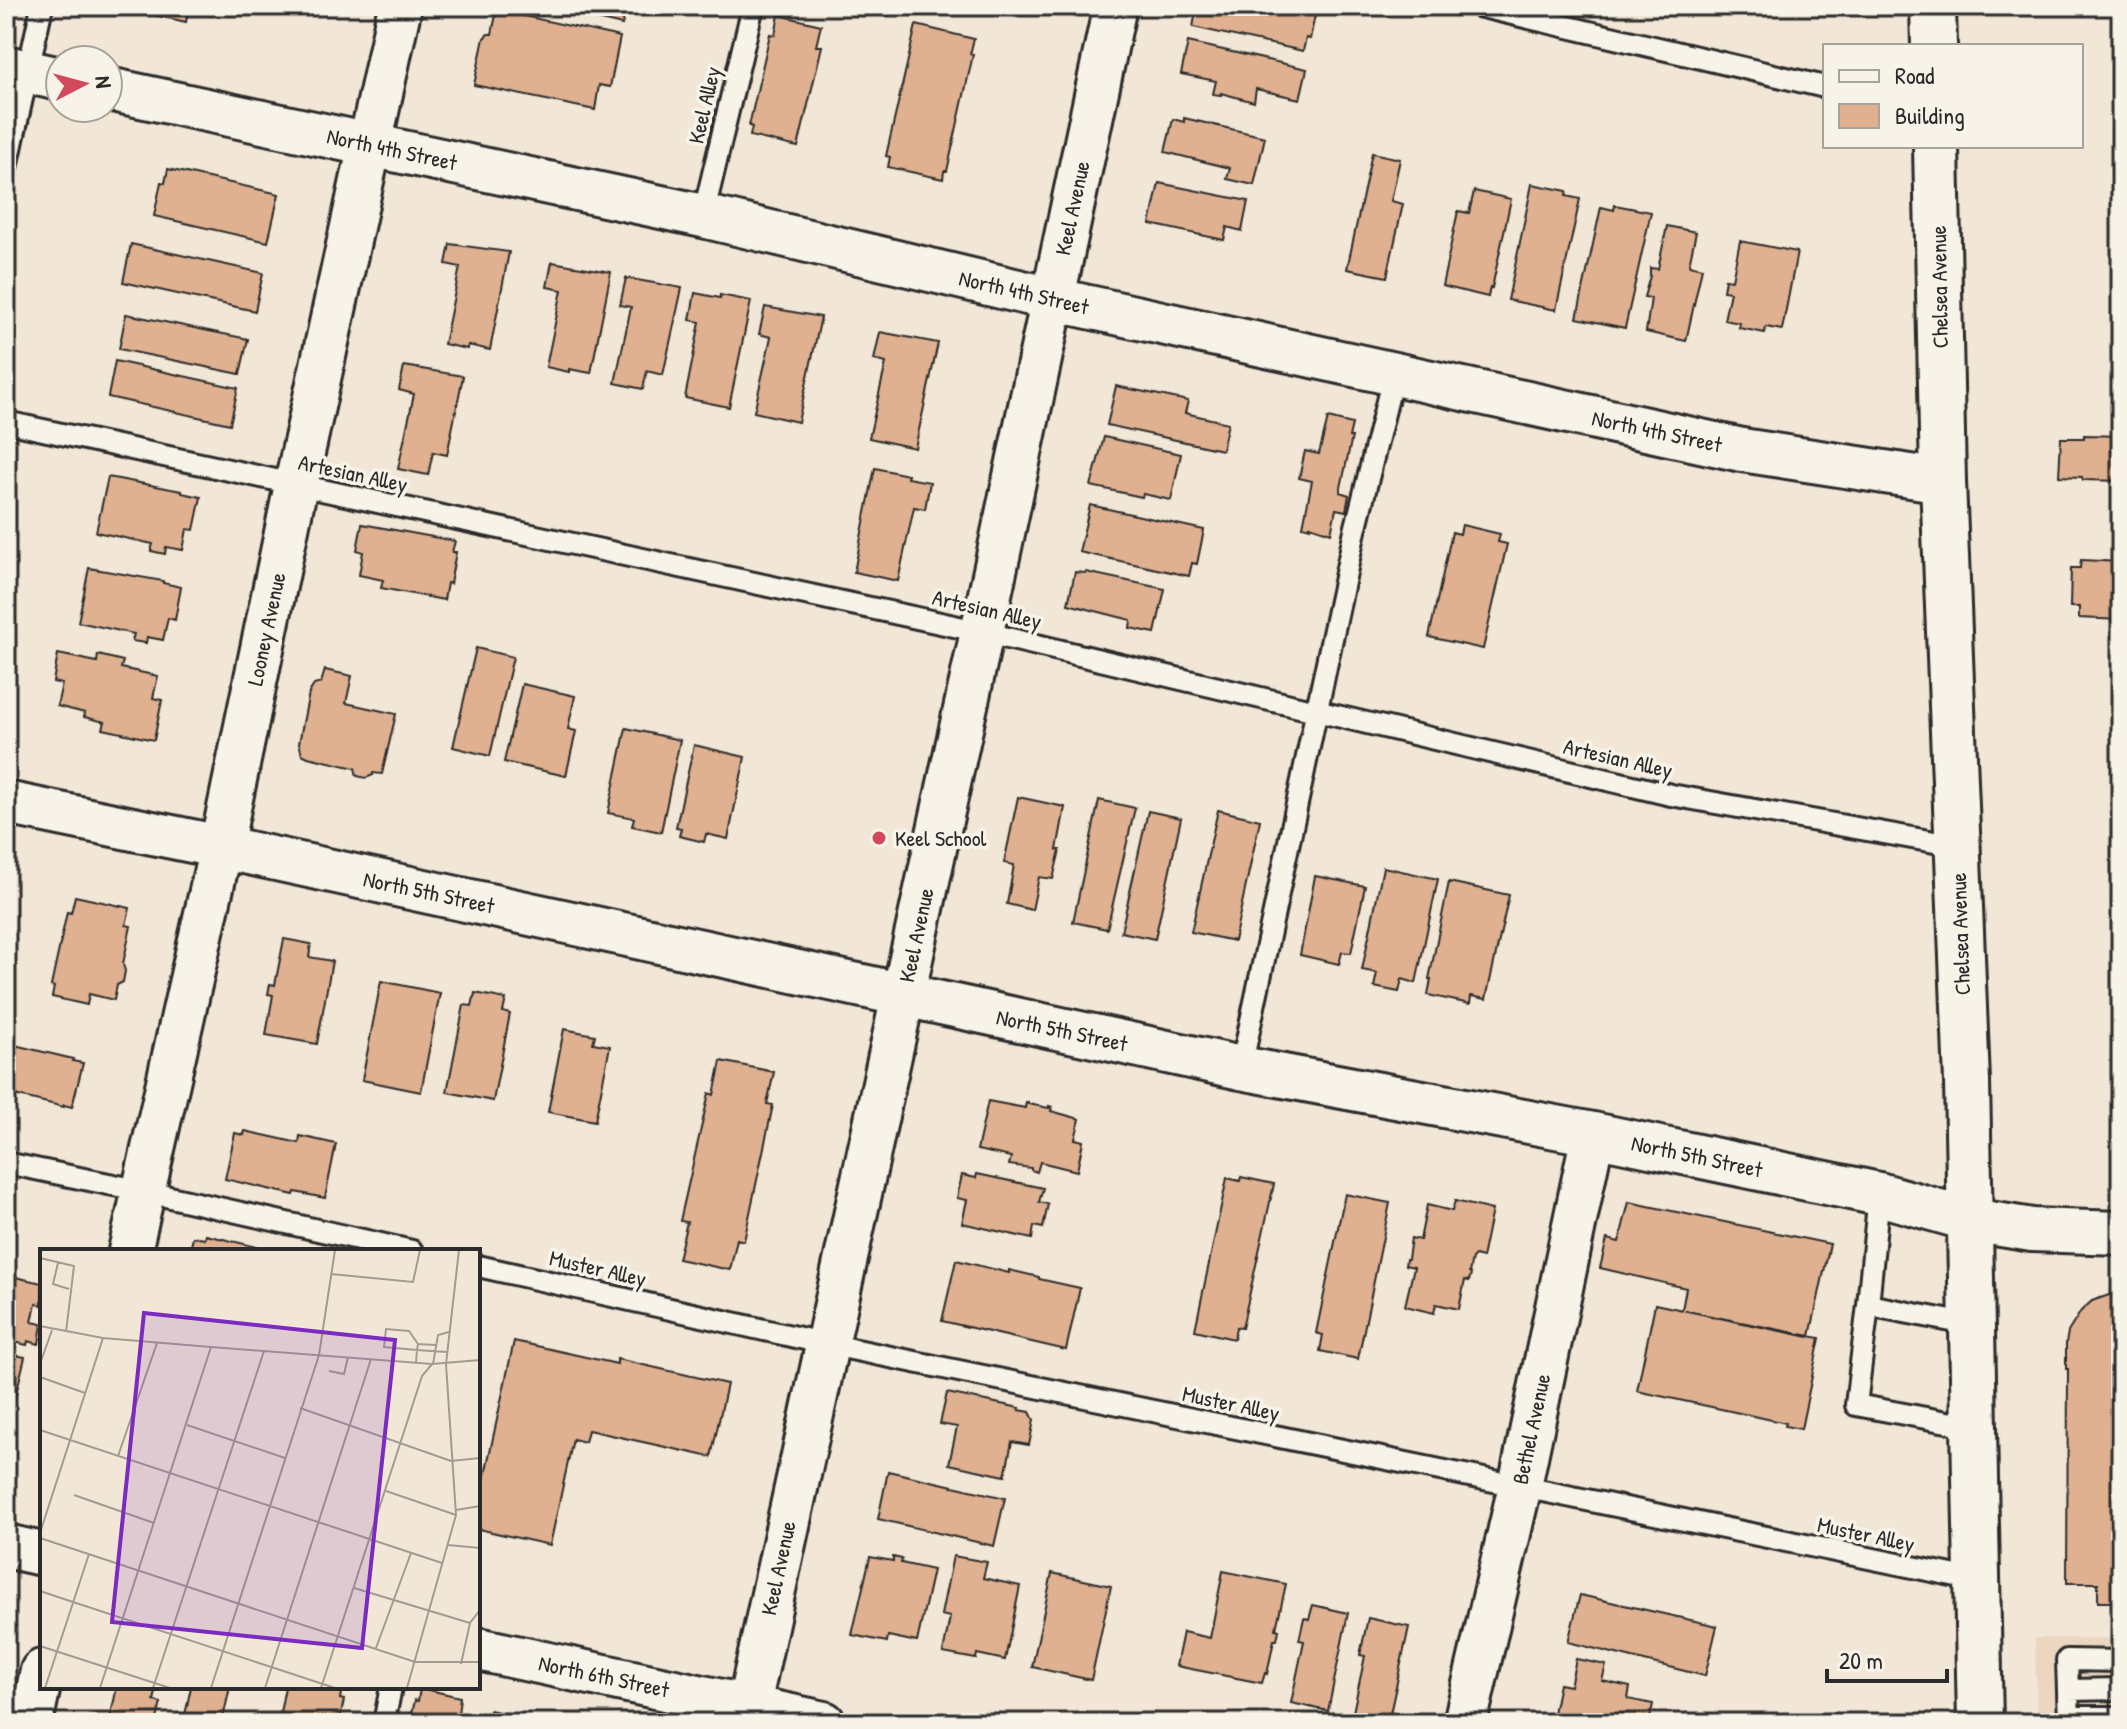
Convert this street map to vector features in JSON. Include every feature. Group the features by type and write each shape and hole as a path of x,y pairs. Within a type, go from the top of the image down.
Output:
{"main road":[{"path":"1933,6 1934,44"},
{"name":"Chelsea Avenue","path":"1936,148 1943,481 1971,1220 1980,1723"}],"street":[{"name":"Looney Avenue","path":"130,1249 221,847 400,6"},
{"name":"Keel Avenue","path":"747,1715 1115,6"},
{"name":"North 4th Street","path":"124,92 703,216 1052,299 1742,450 1943,481"},
{"name":"North 5th Street","path":"6,803 1241,1068 1593,1134 1879,1194 1971,1220 2032,1230 2121,1233"},
{"name":"Bethel Avenue","path":"1465,1723 1520,1486 1593,1134"},
{"path":"6,1546 40,1554"},
{"name":"North 6th Street","path":"480,1649 747,1715 824,1723"},
{"path":"31,1723 40,1680"}],"lane":[{"path":"6,172 31,73 42,6"},
{"name":"Keel Alley","path":"703,216 753,6"},
{"path":"1478,6 1823,87"},
{"path":"1241,1068 1354,535 1394,373"},
{"name":"Artesian Alley","path":"6,422 982,632 1671,795 1957,846"},
{"path":"6,1163 403,1249"},
{"path":"1879,1194 1856,1405 1974,1427"},
{"name":"Muster Alley","path":"480,1266 827,1344 1976,1580"},
{"path":"1868,1305 1972,1325"},
{"path":"2121,1661 2067,1660 2069,1720 2121,1717"},
{"path":"384,1723 391,1689"},
{"path":"2068,1690 2121,1689"}],"shaded area":[{"path":"2035,1638 2121,1638 2121,1723 2037,1723"}],"building":[{"path":"155,6 189,6 186,22 154,15"},
{"path":"542,6 626,6 622,25"},
{"path":"1197,6 1317,6 1310,39 1306,38 1303,51 1193,27"},
{"path":"497,10 620,37 610,87 599,85 595,110 474,85 484,38 492,34"},
{"path":"779,15 821,25 816,46 822,46 798,147 750,136 752,127 749,126 770,34 775,35"},
{"path":"916,25 974,39 970,54 973,55 943,179 888,167 890,157 886,156"},
{"path":"1188,42 1307,69 1300,99 1256,89 1254,102 1221,93 1213,94 1216,81 1181,74"},
{"path":"1184,118 1265,137 1254,185 1227,179 1230,168 1165,152 1173,119 1184,122"},
{"path":"1372,153 1400,159 1391,201 1403,204 1387,277 1347,269"},
{"path":"168,169 279,194 268,242 154,216 161,182 165,183"},
{"path":"1159,183 1248,201 1242,231 1227,227 1224,240 1150,224"},
{"path":"1532,184 1567,191 1566,196 1580,199 1556,310 1508,300"},
{"path":"1474,191 1511,199 1488,297 1442,286 1458,211 1469,213"},
{"path":"1615,205 1651,212 1625,328 1577,318 1601,207 1614,210"},
{"path":"1667,226 1696,232 1689,265 1702,268 1686,341 1646,332 1651,298 1644,297 1650,268 1658,269"},
{"path":"1740,241 1797,252 1782,330 1766,327 1765,333 1739,328 1740,323 1724,320 1730,292 1723,291 1725,279 1732,280"},
{"path":"131,244 263,273 255,311 123,282"},
{"path":"450,244 509,252 490,350 444,344 460,267 446,264"},
{"path":"552,262 611,272 591,373 546,367 562,290 547,287"},
{"path":"626,278 682,288 663,375 647,371 643,389 615,383 631,307 620,305"},
{"path":"695,293 751,301 729,407 685,398 700,322 690,320"},
{"path":"765,307 821,317 798,422 754,412 771,337 759,334"},
{"path":"126,314 248,339 240,374 119,349"},
{"path":"880,332 938,343 915,448 869,438 886,363 874,360"},
{"path":"115,361 238,388 230,424 108,397"},
{"path":"404,366 463,376 447,455 433,452 428,475 398,469 414,394 399,390"},
{"path":"1116,386 1188,401 1185,413 1228,423 1222,450 1107,425"},
{"path":"1328,418 1352,424 1340,492 1349,495 1346,511 1336,509 1331,533 1303,526 1312,481 1299,478 1305,451 1319,454"},
{"path":"2084,435 2121,436 2121,481 2059,476 2061,438 2084,438"},
{"path":"1104,437 1181,454 1171,500 1091,486"},
{"path":"875,468 930,482 925,509 914,507 898,581 854,572"},
{"path":"108,477 201,497 194,530 187,529 183,550 166,547 165,554 151,551 153,544 96,532"},
{"path":"1090,505 1204,530 1197,564 1192,563 1189,576 1079,552"},
{"path":"362,524 455,541 452,552 456,552 444,600 381,588 383,580 359,575 363,552 357,550"},
{"path":"1462,525 1500,534 1498,542 1507,544 1483,649 1429,637 1452,532 1460,534"},
{"path":"2081,560 2121,562 2121,620 2079,618 2079,607 2070,607 2071,568 2080,568"},
{"path":"89,568 181,587 175,620 168,618 163,640 147,637 146,643 132,641 134,634 78,622"},
{"path":"1075,572 1165,589 1155,633 1130,628 1131,620 1068,604"},
{"path":"476,648 513,657 490,756 453,747"},
{"path":"58,654 97,662 98,655 123,661 121,668 158,676 153,698 162,700 154,740 103,729 105,722 57,706 62,684 53,682"},
{"path":"325,670 352,676 346,703 396,714 382,774 373,773 366,778 357,776 355,768 302,754 299,743 309,693 314,685 321,683"},
{"path":"522,684 575,696 568,729 576,731 566,776 504,762"},
{"path":"626,728 680,740 661,832 632,826 634,818 608,813"},
{"path":"694,745 745,757 728,839 706,834 704,842 679,836 681,828 676,827"},
{"path":"1018,797 1065,807 1053,879 1039,877 1032,910 1007,904 1014,865 1004,863"},
{"path":"1099,800 1135,808 1107,929 1073,922"},
{"path":"1218,810 1260,820 1234,941 1191,932"},
{"path":"1148,811 1181,818 1155,939 1121,932"},
{"path":"1383,867 1438,879 1416,983 1402,979 1399,992 1374,987 1377,973 1362,970"},
{"path":"1315,876 1365,886 1351,953 1342,952 1339,964 1300,955"},
{"path":"1449,882 1509,895 1486,999 1471,996 1470,1004 1428,995"},
{"path":"75,896 130,908 126,925 131,926 123,964 125,971 123,982 117,985 114,1000 89,994 87,1005 52,997 54,987 51,986 67,912 71,913"},
{"path":"284,939 311,944 309,957 332,961 317,1044 266,1035 273,995 268,994 270,984 275,985"},
{"path":"381,981 440,993 421,1092 362,1080"},
{"path":"475,993 506,999 503,1012 510,1014 493,1101 447,1092 464,1005 472,1006"},
{"path":"564,1029 595,1035 593,1043 610,1046 595,1121 548,1112"},
{"path":"6,1043 83,1063 72,1107 6,1093"},
{"path":"721,1061 774,1072 767,1104 773,1105 744,1241 737,1239 730,1270 678,1259 687,1222 680,1221 709,1093 714,1095"},
{"path":"988,1101 1025,1108 1026,1102 1049,1106 1052,1107 1051,1111 1080,1119 1075,1139 1083,1141 1077,1171 1040,1162 1037,1172 1031,1168 1009,1165 1011,1157 977,1150"},
{"path":"245,1131 299,1143 300,1136 336,1144 325,1198 295,1192 294,1195 225,1179 235,1133 244,1135"},
{"path":"977,1174 1043,1188 1039,1202 1048,1204 1043,1228 1034,1226 1032,1239 962,1223 967,1200 957,1198 962,1175 976,1178"},
{"path":"1241,1177 1274,1184 1242,1328 1236,1327 1234,1339 1195,1330 1227,1178 1240,1181"},
{"path":"1345,1194 1390,1203 1358,1359 1320,1351 1323,1335 1316,1333"},
{"path":"1455,1201 1492,1210 1482,1258 1475,1256 1472,1259 1471,1274 1469,1281 1465,1280 1459,1309 1436,1304 1434,1313 1405,1306 1414,1267 1405,1265 1411,1238 1420,1240 1427,1205 1452,1211"},
{"path":"1629,1202 1830,1244 1810,1336 1682,1310 1686,1288 1600,1268 1607,1239 1619,1242"},
{"path":"206,1235 266,1249 190,1249 193,1237 205,1239"},
{"path":"956,1260 1080,1288 1066,1350 942,1321"},
{"path":"6,1275 40,1283 40,1304 36,1303 32,1322 40,1324 39,1344 28,1341 27,1345 6,1340"},
{"path":"2121,1294 2121,1602 2098,1602 2098,1583 2067,1583 2066,1343 2068,1332 2081,1311 2092,1301"},
{"path":"1655,1304 1820,1338 1801,1429 1785,1426 1786,1423 1637,1391"},
{"path":"514,1341 617,1364 617,1359 727,1384 711,1457 588,1430 585,1442 573,1439 550,1545 480,1529 480,1498"},
{"path":"6,1353 25,1357 6,1435"},
{"path":"947,1393 1030,1412 1034,1420 1029,1445 1012,1442 1005,1476 949,1464 957,1427 940,1424"},
{"path":"888,1471 1005,1498 994,1546 878,1519"},
{"path":"953,1556 987,1562 983,1578 1020,1586 1005,1660 977,1654 976,1659 943,1653 950,1617 941,1615"},
{"path":"870,1557 893,1561 893,1557 902,1559 901,1563 933,1570 917,1642 888,1636 887,1642 852,1635"},
{"path":"1223,1571 1286,1584 1276,1629 1279,1630 1277,1640 1274,1640 1262,1683 1176,1666 1183,1632 1210,1638"},
{"path":"1052,1573 1111,1586 1091,1680 1032,1667"},
{"path":"1580,1595 1717,1626 1705,1676 1568,1642"},
{"path":"1313,1605 1348,1613 1328,1711 1291,1703 1304,1641 1299,1640 1304,1618 1309,1619"},
{"path":"1368,1618 1409,1627 1388,1723 1352,1717 1365,1656 1360,1655"},
{"path":"1576,1659 1606,1665 1602,1681 1630,1687 1628,1699 1653,1704 1649,1723 1551,1723 1559,1684 1570,1686"},
{"path":"117,1689 157,1689 154,1701 161,1703 156,1723 109,1723"},
{"path":"191,1689 230,1689 222,1723 176,1723 178,1714 185,1715"},
{"path":"285,1689 342,1689 340,1699 344,1700 339,1723 278,1723"},
{"path":"420,1689 460,1697 457,1723 410,1723 415,1700 418,1701"},
{"path":"490,1710 516,1716 516,1720 530,1723 487,1723"}],"place":[{"name":"Keel School","path":"879,838"}]}
